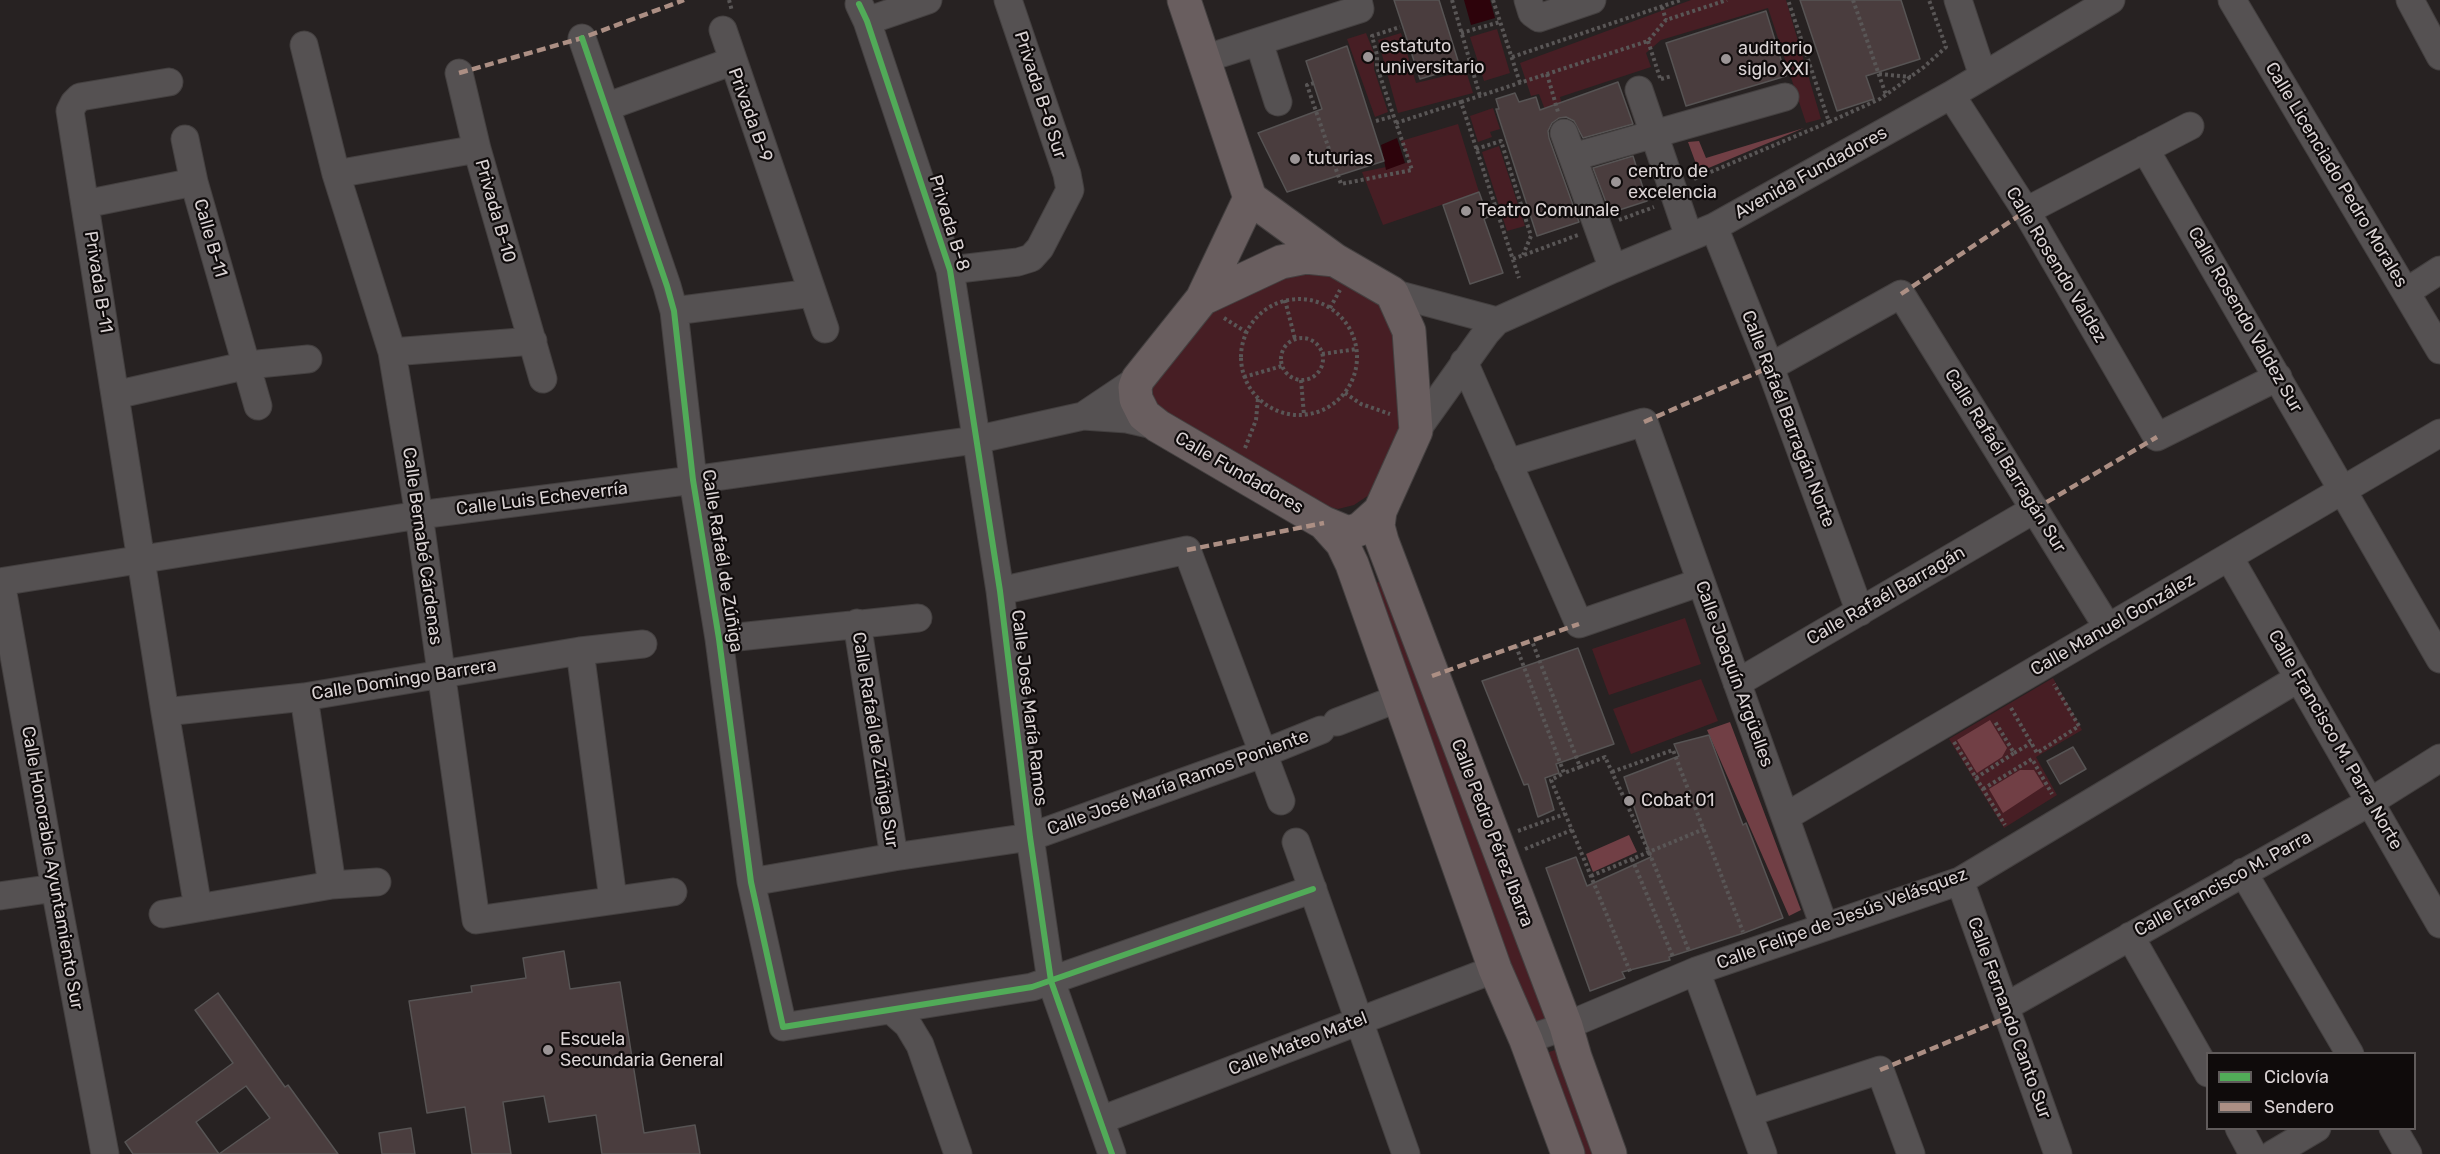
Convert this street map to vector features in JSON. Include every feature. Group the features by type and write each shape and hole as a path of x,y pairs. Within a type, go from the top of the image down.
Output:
{"main road":[{"path":"1184,0 1250,198 1335,260 1392,293"},
{"path":"1210,306 1250,198"},
{"path":"1138,379 1210,306 1281,262 1306,257 1335,260"},
{"name":"Calle Fundadores","path":"1138,379 1136,399 1144,415 1158,426 1324,523 1348,533 1356,532 1380,511 1394,484 1409,332 1392,293"},
{"name":"Calle Pedro Pérez Ibarra","path":"1380,511 1378,526 1382,541 1566,1026 1610,1154"},
{"path":"1324,523 1345,548 1365,599 1495,969 1526,1040 1568,1154"},
{"path":"1365,599 1366,585 1376,577 1390,578 1399,588"}],"street":[{"name":"Privada B-8","path":"928,0 863,12 950,270 975,440"},
{"name":"Privada B-8 Sur","path":"1008,0 1067,174 1070,190"},
{"path":"1204,59 1360,9 1358,0"},
{"path":"1528,0 1532,13 1539,18 1592,0"},
{"path":"1958,0 1983,76"},
{"name":"Avenida Fundadores","path":"1497,321 1714,227 1951,95 2111,0"},
{"name":"Calle Licenciado Pedro Morales","path":"2232,0 2440,350"},
{"path":"2410,0 2440,56"},
{"path":"723,30 733,61"},
{"name":"Calle Rafaél de Zúñiga","path":"582,38 674,311 693,480 719,639 751,882 783,1027 891,1010"},
{"path":"1259,42 1278,102"},
{"name":"Calle Bernabé Cárdenas","path":"304,45 336,174 392,351 419,515 476,920 613,899"},
{"name":"Privada B-9","path":"606,107 733,61 825,329"},
{"path":"459,73 477,149"},
{"name":"Privada B-11","path":"142,559 70,111 80,97 169,82"},
{"path":"1655,86 1655,133 1689,237"},
{"name":"Calle Rosendo Valdez","path":"1951,95 2026,211 2157,437 2278,377"},
{"path":"1613,269 1568,145 1655,133 1785,97"},
{"path":"2026,211 2190,126"},
{"path":"185,139 194,182"},
{"name":"Privada B-10","path":"336,174 477,149 543,379"},
{"name":"Calle Rosendo Valdez Sur","path":"2145,149 2440,659"},
{"name":"Calle B-11","path":"86,204 194,182 248,365"},
{"name":"Privada B-8","path":"950,270 1018,262 1031,258 1040,248 1070,190"},
{"name":"Calle Rafaél Barragán Norte","path":"1714,227 1770,367 1860,612"},
{"path":"2406,292 2440,270"},
{"path":"674,311 812,293"},
{"path":"1392,293 1497,321"},
{"name":"Calle Rafaél Barragán Sur","path":"1770,367 1901,294 2108,628"},
{"name":"Calle Fundadores","path":"1399,423 1464,362 1497,321"},
{"path":"392,351 533,341"},
{"path":"115,395 248,365 308,359"},
{"path":"1464,362 1579,624 1701,582"},
{"path":"248,365 258,406"},
{"name":"Calle Luis Echeverría","path":"1083,416 1138,379"},
{"name":"Calle Luis Echeverría","path":"1,582 419,515 693,480 975,440 1083,416 1126,419 1158,426"},
{"name":"Calle Joaquín Argüelles","path":"1508,463 1644,422 1824,926"},
{"name":"Calle Manuel González","path":"1785,816 2440,433"},
{"name":"Calle José María Ramos","path":"975,440 1000,591 1030,837 1051,981 1112,1154"},
{"name":"Calle Rafaél Barragán","path":"1737,683 2035,509"},
{"path":"1000,591 1187,550 1281,801"},
{"name":"Calle Francisco M. Parra Norte","path":"2229,557 2440,924"},
{"path":"142,559 198,908"},
{"name":"Calle Honorable Ayuntamiento Sur","path":"1,582 105,1154"},
{"name":"Calle Rafaél de Zúñiga","path":"719,639 918,618"},
{"name":"Calle Rafaél de Zúñiga Sur","path":"857,623 894,857"},
{"name":"Calle Domingo Barrera","path":"165,712 304,697 580,651 643,644"},
{"path":"580,651 613,899 673,892"},
{"name":"Calle Felipe de Jesús Velásquez","path":"1526,1040 1566,1026 1696,971 1960,881 2298,678"},
{"path":"304,697 332,885"},
{"name":"Calle José María Ramos Poniente","path":"751,882 894,857 1030,837 1264,753 1400,698"},
{"name":"Calle Francisco M. Parra","path":"2005,1007 2370,802 2440,758"},
{"path":"1296,842 1405,1154"},
{"path":"2243,872 2349,1052"},
{"name":"Calle Fernando Canto Sur","path":"1960,881 2058,1154"},
{"path":"163,914 332,885 377,882"},
{"path":"0,896 55,888"},
{"path":"891,1010 1009,991 1051,981 1313,889"},
{"path":"2130,936 2206,1070"},
{"name":"Calle Mateo Matel","path":"1101,1120 1495,969"},
{"path":"1696,971 1763,1154"},
{"path":"891,1010 908,1024 920,1045 958,1154"},
{"path":"1748,1113 1880,1070 1911,1154"},
{"path":"2240,1130 2253,1154"},
{"path":"2272,1154 2314,1130"},
{"path":"2394,1130 2408,1154"}],"path":[{"path":"1452,0 1480,96"},
{"path":"1493,0 1520,83"},
{"path":"1512,57 1681,0"},
{"path":"1396,123 1648,41 1666,20 1727,0"},
{"path":"1853,0 1886,95"},
{"path":"1829,122 1886,95 1946,47 1929,0"},
{"path":"1662,6 1666,20"},
{"path":"1461,33 1500,22"},
{"path":"1314,83 1307,85 1341,184 1412,170 1377,66 1372,36 1401,27"},
{"path":"1648,41 1655,86 1672,76"},
{"path":"1547,74 1568,145"},
{"path":"1879,74 1911,77"},
{"path":"1461,102 1519,278"},
{"path":"1376,121 1394,116"},
{"path":"1476,149 1501,141 1531,236 1523,255"},
{"path":"1513,259 1696,191 1689,169"},
{"path":"1304,298 1322,303 1339,314 1351,330 1357,349 1357,369 1350,387 1337,402 1320,412 1304,415 1281,413 1263,404 1250,390 1244,377 1240,354 1246,332 1254,319 1268,307 1285,300 1304,298"},
{"path":"1285,300 1295,339"},
{"path":"1210,306 1246,332"},
{"path":"1295,339 1311,340 1322,354 1320,368 1308,379 1300,380 1286,373 1282,366 1283,350 1295,339"},
{"path":"1322,354 1357,349"},
{"path":"1244,377 1282,366"},
{"path":"1300,380 1304,415"},
{"path":"1345,393 1361,404 1399,423"},
{"path":"1243,451 1256,420 1258,398"},
{"path":"1392,403 1399,423"},
{"path":"1532,641 1580,767"},
{"path":"1516,646 1564,773"},
{"path":"1983,789 2032,759 2031,756 2079,726 2052,679"},
{"path":"2009,705 2037,753"},
{"path":"1991,716 2014,753"},
{"path":"1952,739 2005,825"},
{"path":"1976,778 2031,743"},
{"path":"1612,772 1673,750 1744,935"},
{"path":"1632,859 1674,961 1691,955 1605,757 1551,780 1632,976"},
{"path":"2032,759 2052,794"},
{"path":"1498,849 1564,814"},
{"path":"1591,876 1704,829"},
{"path":"1498,849 1572,830"}],"shaded area":[{"path":"1464,0 1490,0 1495,18 1471,25"},
{"path":"1691,0 1786,0 1821,119 1806,123 1768,8 1661,40 1646,53 1651,67 1560,97 1563,109 1547,115 1539,94 1531,96 1520,63"},
{"path":"1497,29 1510,73 1484,81 1470,37"},
{"path":"1366,33 1374,53 1374,69 1388,112 1375,117 1347,39"},
{"path":"1401,33 1416,83 1466,71 1473,93 1398,113 1378,40"},
{"path":"1493,108 1500,129 1490,132 1492,137 1478,142 1470,116"},
{"path":"1458,124 1479,192 1383,225 1362,172 1410,162 1401,141"},
{"path":"1804,128 1699,172 1688,142 1699,141 1706,158"},
{"path":"1397,138 1405,163 1386,170 1381,145"},
{"path":"1499,146 1525,226 1507,231 1482,152"},
{"path":"1326,266 1396,313 1403,421 1369,495 1354,505 1338,509 1317,504 1160,423 1140,381 1190,323 1244,284"},
{"path":"1375,583 1385,583 1552,1020 1530,1026"},
{"path":"1685,618 1701,664 1609,695 1592,649"},
{"path":"2053,678 2082,730 2036,757 2057,795 2004,828 1949,739"},
{"path":"1701,679 1718,721 1631,754 1613,709"},
{"path":"1990,720 2007,748 2002,757 1977,773 1957,740"},
{"path":"1730,722 1801,910 1789,916 1707,730"},
{"path":"2020,770 2034,770 2044,786 2003,813 1989,789"},
{"path":"1629,835 1637,852 1593,872 1586,854"},
{"path":"1564,1047 1603,1154 1577,1154 1540,1055"}],"building":[{"path":"1394,0 1439,0 1460,67 1420,79"},
{"path":"1800,0 1901,0 1920,59 1866,76 1874,99 1837,111"},
{"name":"auditorio siglo XXI","path":"1766,11 1786,76 1686,106 1666,43"},
{"path":"1347,46 1384,161 1287,192 1258,133 1322,109 1306,61"},
{"path":"1618,82 1633,124 1583,138 1574,121 1566,117 1559,118 1552,123 1548,131 1549,138 1579,222 1537,236 1496,109 1499,109 1496,99 1515,93 1519,102 1536,97 1540,110"},
{"name":"centro de excelencia","path":"1633,156 1647,201 1610,213 1593,168"},
{"path":"1479,192 1488,217 1484,219 1503,273 1470,284 1443,205"},
{"path":"1578,648 1614,744 1556,764 1559,773 1545,778 1554,810 1538,817 1528,784 1524,785 1482,681"},
{"path":"1709,735 1743,825 1746,823 1783,918 1669,957 1670,960 1622,972 1625,978 1590,991 1546,868 1576,857 1587,886 1651,857 1624,777 1679,756 1674,744"},
{"path":"2073,747 2086,769 2060,784 2047,761"},
{"path":"564,951 570,989 620,982 644,1133 695,1125 700,1154 602,1154 596,1115 549,1122 544,1096 503,1102 511,1154 472,1154 465,1107 427,1113 409,1001 472,992 471,986 526,978 523,958"},
{"path":"218,993 285,1087 288,1085 338,1154 219,1154 133,1154 125,1142 233,1063 195,1010","holes":["246,1086 270,1118 219,1154 196,1122"]},
{"path":"411,1128 415,1154 382,1154 379,1133"}],"marked path":[{"path":"459,73 582,38 684,0"},
{"path":"1901,294 2026,211"},
{"path":"1644,422 1770,367"},
{"path":"2035,509 2157,437"},
{"path":"1187,550 1324,523"},
{"path":"1432,676 1579,624"},
{"path":"1880,1070 2009,1017"}],"cycle path":[{"path":"859,4 867,21 950,270 1000,591 1030,837 1051,981 1112,1154"},
{"path":"582,38 674,311 693,480 719,639 751,882 783,1027 1032,987 1313,889"}],"place":[{"name":"estatuto universitario","path":"1368,57"},
{"name":"auditorio siglo XXI","path":"1726,59"},
{"name":"tuturias","path":"1295,159"},
{"name":"centro de excelencia","path":"1616,182"},
{"name":"Teatro Comunale","path":"1466,211"},
{"name":"Cobat 01","path":"1629,801"},
{"name":"Escuela Secundaria General","path":"548,1050"}]}
